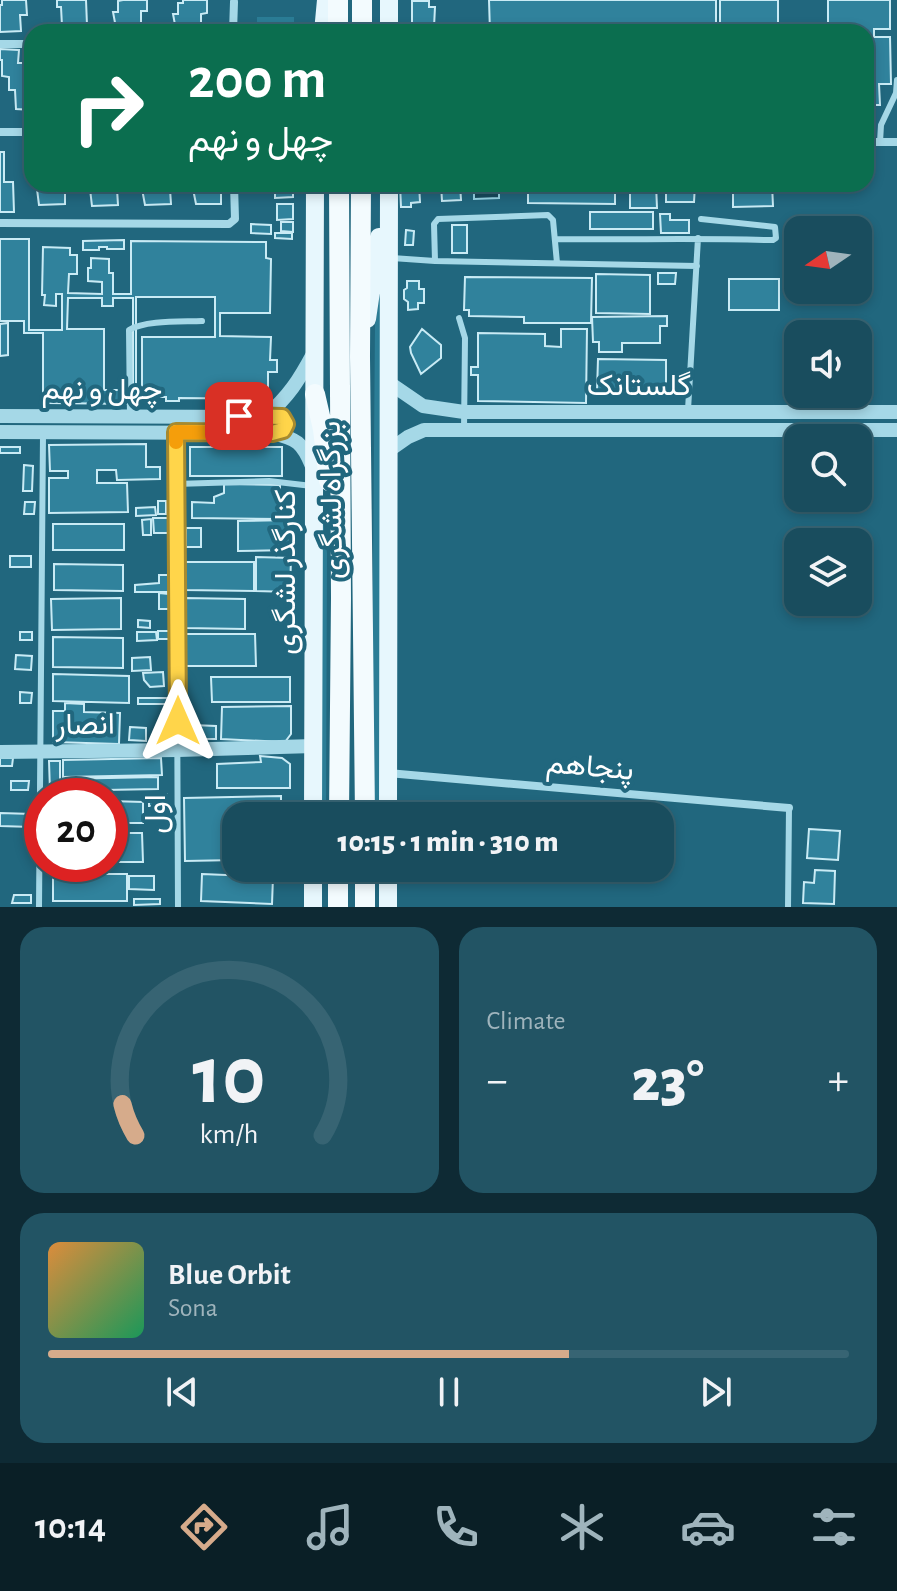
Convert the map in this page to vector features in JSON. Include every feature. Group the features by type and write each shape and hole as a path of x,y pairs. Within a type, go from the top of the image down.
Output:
{"highway":[{"path":"338,0 338,24"},
{"path":"362,0 362,24"},
{"name":"بزرگراه لشگری","path":"339,192 339,802"},
{"name":"بزرگراه لشگری","path":"361,192 365,802"},
{"path":"315,394 323,429 341,577"},
{"path":"338,882 338,907"},
{"path":"365,882 365,907"}],"main road":[{"path":"315,0 315,24"},
{"path":"324,24 326,0"},
{"path":"389,0 389,24"},
{"name":"کنارگذر لشگری","path":"313,802 315,192"},
{"path":"360,357 386,192"},
{"path":"387,192 388,802"},
{"path":"313,882 313,907"},
{"path":"388,882 388,907"}],"street":[{"path":"233,24 234,2"},
{"path":"0,44 24,44"},
{"path":"0,132 24,132"},
{"path":"874,142 897,142"},
{"path":"0,223 229,224 235,219 234,192"},
{"path":"266,416 298,383 315,350"},
{"name":"گلستانک","path":"388,382 423,406 464,412 897,412"},
{"name":"چهل و نهم","path":"0,416 266,416"},
{"path":"266,416 282,417 286,424 283,430 272,433"},
{"name":"گلستانک","path":"388,451 424,430 897,430"},
{"name":"چهل و نهم","path":"0,432 272,433 301,443 314,479"},
{"name":"انصار","path":"0,752 314,746"},
{"name":"پنجاهم","path":"388,773 789,808"}],"lane":[{"path":"880,142 881,125 896,93 897,80"},
{"path":"435,261 434,224 438,219 548,215 553,220 557,263"},
{"path":"556,239 773,240 777,234 775,227 701,219"},
{"path":"688,412 698,238"},
{"path":"389,258 697,266"},
{"path":"459,318 465,338 464,430"},
{"path":"130,416 129,330 143,324 202,321"},
{"path":"39,907 43,432"},
{"name":"اول","path":"176,432 178,907"},
{"path":"176,484 314,479"},
{"path":"788,907 789,808"}],"shaded area":[{"path":"257,17 294,17 294,24 257,24"},
{"path":"474,192 499,192 499,198 474,199"},
{"path":"382,277 382,802 371,802 375,325"},
{"path":"319,489 327,553 326,802 318,802"}],"building":[{"path":"2,0 26,0 27,15 20,15 21,31 0,32"},
{"path":"57,0 86,0 87,24 62,24 61,7 57,7"},
{"path":"147,0 147,11 141,11 141,24 115,24 113,12 118,12 118,1"},
{"path":"183,0 207,0 207,13 201,14 201,24 175,24 173,14 178,14 178,3 183,3"},
{"path":"489,0 716,0 716,24 490,24"},
{"path":"720,0 778,0 778,24 720,24"},
{"path":"828,0 890,0 890,29 874,29 874,24 828,24"},
{"path":"412,1 429,1 429,7 435,7 434,24 412,24"},
{"path":"874,37 890,37 891,84 879,84 880,105 874,105"},
{"path":"0,49 19,50 18,63 24,63 24,110 16,109 15,90 9,90 9,77 2,76"},
{"path":"0,152 4,152 4,182 13,182 14,212 0,212"},
{"path":"37,192 65,192 65,204 39,205"},
{"path":"90,192 117,192 118,205 92,206"},
{"path":"143,192 170,192 171,204 145,205"},
{"path":"194,192 221,192 221,204 196,204"},
{"path":"275,192 293,192 293,197 275,198"},
{"path":"400,192 419,192 420,202 411,203 411,207 401,207"},
{"path":"441,192 460,192 461,200 442,201"},
{"path":"528,192 615,192 615,204 528,203"},
{"path":"630,192 656,192 657,208 630,208"},
{"path":"666,192 695,192 694,202 666,202"},
{"path":"733,192 772,192 773,206 733,207"},
{"path":"277,204 293,204 293,219 277,220"},
{"path":"590,212 653,212 653,229 590,229"},
{"path":"660,214 670,214 670,220 689,220 689,233 661,233"},
{"path":"281,222 293,222 293,232 281,231"},
{"path":"251,224 271,225 271,234 251,233"},
{"path":"452,225 467,225 467,253 452,253"},
{"path":"406,230 414,231 413,245 405,245"},
{"path":"275,233 292,233 292,239 275,238"},
{"path":"0,239 29,239 29,330 62,330 62,294 56,294 56,306 44,305 43,247 70,248 70,255 77,255 77,274 69,274 68,293 102,294 102,282 88,281 91,258 109,259 113,294 131,294 131,241 266,242 266,258 271,259 270,313 220,313 220,336 271,337 270,360 277,360 277,372 268,372 268,399 179,398 179,401 166,401 166,397 142,397 142,392 135,392 135,404 47,403 47,396 43,396 43,333 24,333 24,321 0,321","holes":["136,297 215,297 215,337 142,337 142,387 136,387","68,298 102,298 102,306 113,306 113,298 133,298 133,400 120,400 120,390 104,390 104,329 67,329"]},
{"path":"124,240 124,249 99,247 99,250 83,250 83,241"},
{"path":"658,273 676,273 675,284 658,284"},
{"path":"596,274 650,275 650,314 596,313"},
{"path":"465,277 592,278 591,323 524,323 524,317 469,316 469,310 464,310"},
{"path":"729,279 779,279 779,310 729,310"},
{"path":"407,281 419,281 419,289 424,289 424,303 418,303 418,309 408,310 408,302 404,299"},
{"path":"667,316 667,326 660,326 660,343 622,343 622,352 599,352 599,342 593,342 592,317"},
{"path":"8,323 8,355 0,356 0,324"},
{"path":"422,329 441,345 441,358 421,374 410,347"},
{"path":"561,329 587,329 586,403 478,401 478,375 471,375 471,367 478,367 478,333 545,334 545,346 561,347"},
{"path":"598,359 666,360 666,392 597,391"},
{"path":"146,444 146,467 160,467 160,479 117,480 116,470 97,470 97,483 127,483 128,512 49,513 49,478 68,478 68,471 50,471 49,445"},
{"path":"0,447 20,447 20,453 0,453"},
{"path":"190,447 282,447 282,476 190,476"},
{"path":"24,465 33,466 32,491 23,491"},
{"path":"224,484 280,485 280,519 192,518 192,502 214,503 214,497 224,493"},
{"path":"158,501 166,501 166,514 158,514"},
{"path":"25,502 35,502 34,514 24,514"},
{"path":"155,507 156,515 136,516 136,508"},
{"path":"153,518 169,518 169,533 154,533"},
{"path":"151,519 151,535 143,535 142,520"},
{"path":"289,520 289,550 238,551 238,521"},
{"path":"53,524 124,524 124,550 53,550"},
{"path":"186,528 201,528 201,547 186,547"},
{"path":"10,556 31,556 31,567 10,567"},
{"path":"256,557 291,558 290,592 256,591"},
{"path":"184,562 254,562 254,591 184,590"},
{"path":"54,564 123,565 123,591 54,590"},
{"path":"159,575 170,575 170,592 135,592 135,585 159,583"},
{"path":"159,593 169,594 169,609 159,609"},
{"path":"121,598 121,629 52,630 51,599"},
{"path":"184,598 245,599 245,629 184,628"},
{"path":"138,620 150,621 150,628 138,627"},
{"path":"158,631 169,631 169,639 158,639"},
{"path":"20,632 32,632 32,640 20,640"},
{"path":"137,632 156,632 157,640 137,641"},
{"path":"183,634 255,634 256,666 184,666"},
{"path":"53,637 123,638 123,668 53,667"},
{"path":"16,655 32,656 31,670 15,669"},
{"path":"150,657 151,670 132,671 132,658"},
{"path":"163,672 164,686 150,687 144,680 143,673"},
{"path":"53,674 129,676 129,703 53,701"},
{"path":"211,677 290,677 290,702 212,702"},
{"path":"20,692 32,693 31,703 20,703"},
{"path":"138,698 167,698 167,704 138,704"},
{"path":"65,703 84,704 84,712 120,713 119,744 53,742 53,711 65,711"},
{"path":"291,706 291,734 285,742 221,739 222,707"},
{"path":"192,725 216,726 216,739 192,739"},
{"path":"130,727 146,728 146,741 129,740"},
{"path":"260,756 282,758 290,764 290,788 217,788 217,764 261,762"},
{"path":"0,758 13,758 12,766 0,766"},
{"path":"161,758 162,775 63,777 63,760"},
{"path":"49,761 60,761 60,778 50,778"},
{"path":"158,777 158,789 128,790 128,778 109,778"},
{"path":"11,781 24,781 24,790 11,790"},
{"path":"149,794 167,794 167,806 149,806"},
{"path":"281,796 281,802 222,802 222,860 185,861 184,798"},
{"path":"128,802 143,802 143,823 128,823"},
{"path":"0,813 24,814 24,827 0,826"},
{"path":"809,829 840,831 838,860 807,858"},
{"path":"128,833 142,833 143,862 128,862"},
{"path":"815,870 835,871 834,904 803,903 804,882 814,883"},
{"path":"202,874 222,875 222,882 273,882 272,904 201,901"},
{"path":"129,876 154,876 154,890 129,889"},
{"path":"53,882 127,882 127,901 53,901"},
{"path":"14,895 31,895 31,903 12,903"},
{"path":"134,899 160,899 160,904 134,905"}],"slow traffic":[{"path":"176,442 176,432 257,433"}],"route":[{"path":"178,721 176,432 272,433 283,430 286,424 282,417 239,416"}]}
